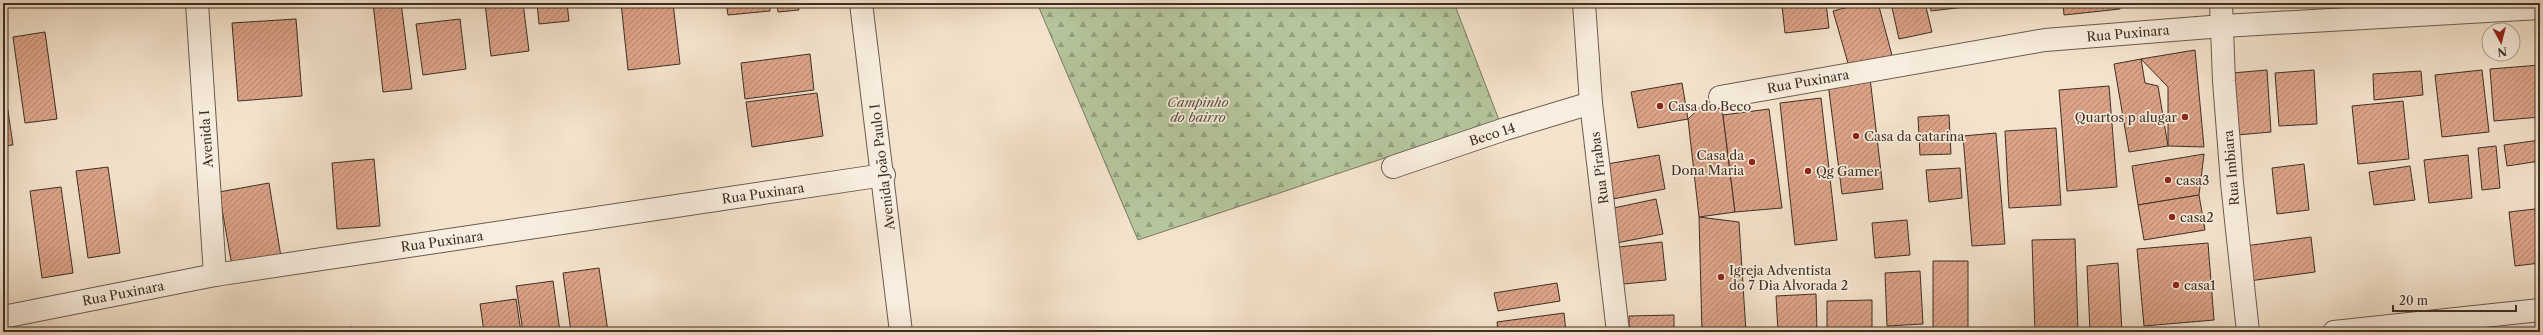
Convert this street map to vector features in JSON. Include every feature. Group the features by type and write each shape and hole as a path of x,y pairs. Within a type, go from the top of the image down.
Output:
{"street":[{"name":"Avenida I","path":"197,3 215,275"},
{"name":"Avenida João Paulo I","path":"861,3 884,175 901,332"},
{"name":"Rua Pirabas","path":"1584,3 1591,103 1618,332"},
{"name":"Rua Imbiara","path":"2221,3 2224,81 2248,332"},
{"name":"Rua Puxinara","path":"1720,97 2045,40 2223,26 2540,8"},
{"name":"Beco 14","path":"1394,167 1505,129 1591,103"},
{"name":"Rua Puxinara","path":"3,317 215,275 884,175"},
{"path":"2334,332 2540,310"}],"green space":[{"name":"Campinho do bairro","path":"1037,3 1454,3 1499,120 1138,240"}],"building":[{"path":"373,3 401,3 412,89 383,92"},
{"path":"485,3 523,3 529,51 491,56"},
{"path":"537,3 567,3 569,21 539,24"},
{"path":"621,3 673,3 680,64 628,70"},
{"path":"726,3 770,3 770,11 728,15"},
{"path":"777,3 798,3 799,10 778,12"},
{"path":"1804,3 1826,3 1829,28 1785,33 1782,6"},
{"path":"1864,3 1878,3 1893,59 1850,70 1833,11"},
{"path":"1891,3 1925,3 1932,32 1899,39"},
{"path":"1930,3 1982,3 1982,5 1931,11"},
{"path":"2063,3 2120,3 2120,9 2064,15"},
{"path":"296,19 302,96 238,101 232,23"},
{"path":"460,19 466,69 423,75 416,24"},
{"path":"45,32 57,119 25,123 13,37"},
{"name":"Quartos p alugar","path":"2195,50 2204,147 2168,146 2168,87 2141,59"},
{"path":"810,54 814,90 745,99 741,63"},
{"path":"2141,59 2145,83 2158,86 2168,146 2129,152 2114,64"},
{"path":"2540,65 2540,117 2494,121 2490,69"},
{"path":"2267,70 2271,132 2237,135 2232,73"},
{"path":"2314,70 2317,124 2279,126 2275,73"},
{"path":"2482,70 2489,132 2442,137 2435,75"},
{"path":"2421,71 2423,95 2374,100 2373,74"},
{"path":"3,77 13,145 3,146"},
{"name":"Casa da catarina","path":"1870,78 1883,189 1842,194 1828,83"},
{"name":"Casa do Beco","path":"1682,83 1688,119 1638,128 1631,92"},
{"path":"2109,86 2117,187 2067,191 2059,90"},
{"path":"817,93 823,136 752,147 746,102"},
{"path":"1713,95 1723,115 1735,212 1699,217 1688,119"},
{"name":"Qg Gamer","path":"1821,98 1837,240 1795,245 1780,103"},
{"path":"2403,101 2409,159 2358,164 2352,106"},
{"name":"Casa da Dona Maria","path":"1769,109 1782,208 1735,212 1723,115"},
{"path":"1949,115 1951,154 1920,155 1918,117"},
{"path":"2056,128 2061,205 2009,208 2005,131"},
{"path":"1996,133 2005,244 1972,246 1963,136"},
{"path":"2540,140 2540,161 2507,166 2504,145"},
{"path":"2496,146 2500,188 2482,190 2478,148"},
{"name":"casa3","path":"2204,154 2199,195 2138,205 2132,166"},
{"path":"1659,155 1665,189 1613,199 1607,164"},
{"path":"2468,155 2472,198 2429,203 2424,160"},
{"path":"374,159 380,226 337,229 332,163"},
{"path":"2304,164 2309,210 2277,214 2272,168"},
{"path":"2410,166 2415,200 2374,205 2369,172"},
{"path":"108,167 120,253 88,258 76,171"},
{"path":"1960,168 1962,198 1929,202 1926,170"},
{"path":"269,183 281,257 232,266 219,192"},
{"path":"61,187 73,273 42,278 30,191"},
{"name":"casa2","path":"2199,195 2205,230 2144,240 2138,205"},
{"path":"1656,199 1663,234 1616,243 1609,209"},
{"path":"2535,209 2540,263 2515,266 2509,212"},
{"name":"Igreja Adventista do 7 Dia Alvorada 2","path":"1699,217 1739,222 1746,332 1702,332"},
{"path":"1907,220 1910,255 1875,258 1872,223"},
{"path":"2311,237 2315,272 2249,281 2245,246"},
{"path":"2075,239 2078,332 2035,332 2032,240"},
{"path":"1662,242 1666,280 1623,284 1619,247"},
{"name":"casa1","path":"2208,243 2214,320 2144,326 2137,249"},
{"path":"1933,261 1968,261 1968,332 1933,331"},
{"path":"2118,263 2122,332 2090,332 2087,266"},
{"path":"599,268 608,332 571,332 563,273"},
{"path":"1920,271 1923,324 1887,326 1885,273"},
{"path":"553,281 560,332 523,332 516,286"},
{"path":"1557,283 1560,301 1498,311 1494,293"},
{"path":"1816,294 1817,332 1778,332 1776,296"},
{"path":"516,299 521,332 484,332 480,304"},
{"path":"1872,300 1872,332 1827,332 1827,301"},
{"path":"1564,313 1566,332 1498,332 1497,322"},
{"path":"1674,315 1674,332 1629,332 1629,316"},
{"path":"352,327 352,332 315,332"}],"place":[{"name":"Casa do Beco","path":"1660,106"},
{"name":"Quartos p alugar","path":"2185,117"},
{"name":"Casa da catarina","path":"1856,136"},
{"name":"Casa da Dona Maria","path":"1752,162"},
{"name":"Qg Gamer","path":"1808,171"},
{"name":"casa3","path":"2168,180"},
{"name":"casa2","path":"2172,217"},
{"name":"Igreja Adventista do 7 Dia Alvorada 2","path":"1721,277"},
{"name":"casa1","path":"2176,285"}]}
